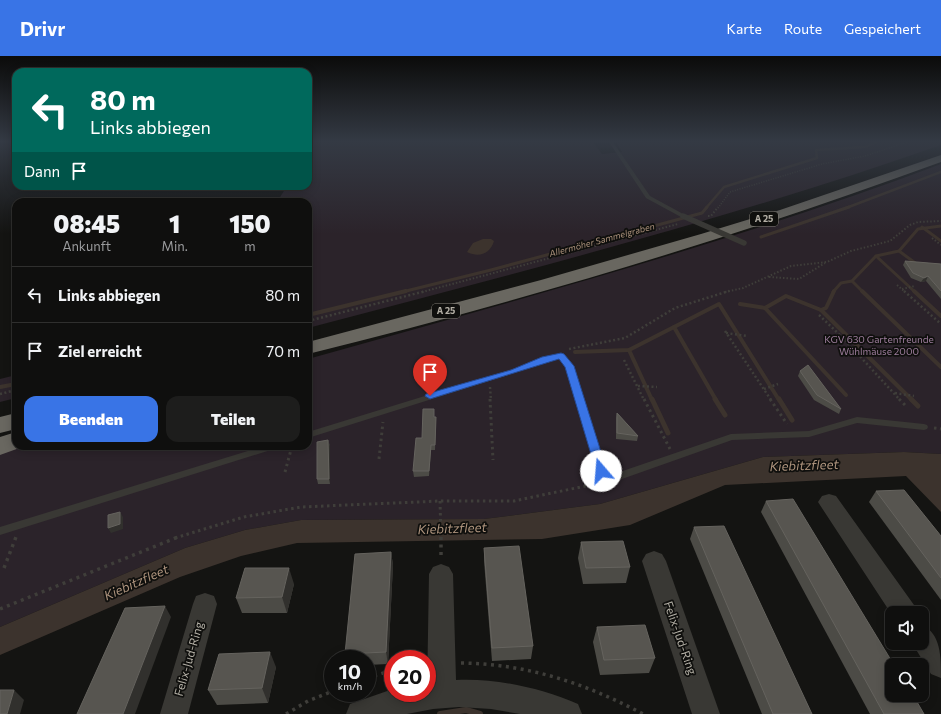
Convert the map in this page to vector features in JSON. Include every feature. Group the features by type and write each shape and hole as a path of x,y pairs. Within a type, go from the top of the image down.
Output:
{"highway":[{"name":"A 25","path":"312,334 572,265 696,230 876,173"},
{"name":"A 25","path":"312,347 668,248 846,192 900,173"},
{"path":"0,410 12,407"},
{"path":"0,425 12,422"},
{"path":"0,446 12,442"}],"street":[{"path":"829,502 900,606"},
{"name":"Felix-Jud-Ring","path":"654,562 706,714"},
{"path":"441,563 442,694"},
{"name":"Felix-Jud-Ring","path":"174,714 205,604"},
{"path":"929,647 941,665"},
{"path":"360,714 398,702 442,694 506,697 538,709 568,714"}],"lane":[{"path":"632,173 648,197 683,216 744,243"},
{"path":"312,434 384,410 514,372 545,359 561,356 570,366 605,481 731,437 809,434 857,420 924,427"},
{"path":"0,531 261,450"}],"path":[{"path":"704,218 711,216 730,192 793,173"},
{"path":"768,277 799,279 827,262 851,251 890,241 910,225 918,222 941,221"},
{"path":"312,319 480,277 682,223"},
{"path":"932,238 941,245"},
{"path":"561,356 568,349 625,338 675,308 719,293 743,288 791,266 827,262"},
{"path":"897,285 940,323"},
{"path":"902,289 915,286"},
{"path":"819,315 845,340 905,405"},
{"path":"747,336 725,332 794,435"},
{"path":"845,340 856,335"},
{"path":"854,350 872,354"},
{"path":"624,360 674,457"},
{"path":"490,378 493,460"},
{"path":"764,389 778,384"},
{"path":"637,386 657,387"},
{"path":"0,394 12,391"},
{"path":"894,393 914,396"},
{"path":"379,459 384,410"},
{"path":"285,472 291,450"},
{"path":"0,609 187,533 244,517 302,507 440,501 514,501 580,488 605,481"},
{"path":"440,501 441,563"},
{"path":"4,568 20,526"},
{"path":"442,663 494,664 546,673 599,692 644,714"},
{"path":"286,714 308,701 324,695"}],"green space":[{"path":"312,173 861,173 785,197 626,243 312,327 312,198 280,198 284,190 312,190"},
{"name":"KGV 630 Gartenfreunde Wühlmäuse 2000","path":"917,173 941,173 941,454 904,452 763,457 600,504 484,519 301,520 245,530 185,548 0,627 0,452 12,448 12,450 312,450 312,358 627,268 785,219"},
{"path":"12,376 12,399 0,402 0,379"}],"water":[{"path":"483,239 491,239 494,241 487,252 476,255 467,252 473,243"},
{"name":"Kiebitzfleet","path":"904,452 941,454 941,512 906,476 725,485 630,525 542,539 297,543 241,556 180,577 0,655 0,627 185,548 245,530 301,520 484,519 600,504 763,457"}],"building":[{"path":"905,261 941,264 941,291 928,276 924,278 913,273"},
{"path":"808,365 841,409 817,395 800,371"},
{"path":"423,409 434,409 434,417 436,417 435,445 431,445 429,471 413,471 416,438 422,438"},
{"path":"617,413 638,436 617,433"},
{"path":"328,440 329,479 317,479 317,442"},
{"path":"904,490 941,536 941,578 876,491"},
{"path":"793,499 890,658 885,658 885,702 917,702 924,714 884,714 766,501"},
{"path":"120,512 120,524 108,528 108,515"},
{"path":"724,526 812,714 773,714 694,527"},
{"path":"623,541 630,567 586,568 581,542"},
{"path":"519,546 533,646 492,648 484,548"},
{"path":"391,552 386,650 384,650 384,652 376,652 376,650 345,650 355,554"},
{"path":"245,568 289,568 282,597 236,598"},
{"path":"165,606 123,714 77,714 125,608"},
{"path":"645,625 655,658 604,660 597,627"},
{"path":"270,652 262,688 208,690 219,654"},
{"path":"0,690 14,690 7,714 0,714"}],"waterway":[{"name":"Allermöher Sammelgraben","path":"706,208 724,187 770,173"},
{"path":"846,208 939,173"},
{"name":"Allermöher Sammelgraben","path":"402,292 491,270 702,213 707,207"},
{"path":"761,237 849,207"},
{"path":"924,228 941,226"},
{"path":"899,251 918,229 924,228"},
{"path":"924,228 941,241"},
{"path":"876,256 899,251"},
{"path":"899,251 918,265"},
{"path":"852,281 876,256"},
{"path":"876,256 915,292"},
{"path":"833,292 841,283 852,281"},
{"path":"852,281 862,291"},
{"name":"Allermöher Sammelgraben","path":"312,314 406,291"},
{"path":"821,310 826,308 834,291"},
{"path":"862,291 941,367"},
{"path":"914,291 941,316"},
{"path":"765,308 786,296 821,310"},
{"path":"674,327 719,304 779,400"},
{"path":"740,304 765,308"},
{"path":"765,308 846,395"},
{"path":"821,310 912,400"},
{"path":"629,350 674,327"},
{"path":"674,327 716,400"},
{"path":"575,352 629,350"},
{"path":"629,350 652,400"},
{"name":"Allermöher Sammelgraben","path":"0,387 12,385"},
{"path":"652,399 668,433"},
{"path":"715,399 725,415"},
{"path":"779,399 792,420"},
{"path":"912,400 918,406"},
{"path":"440,714 466,710 480,714"}],"route":[{"path":"430,396 514,372 545,359 561,356 570,366 601,471"}]}
